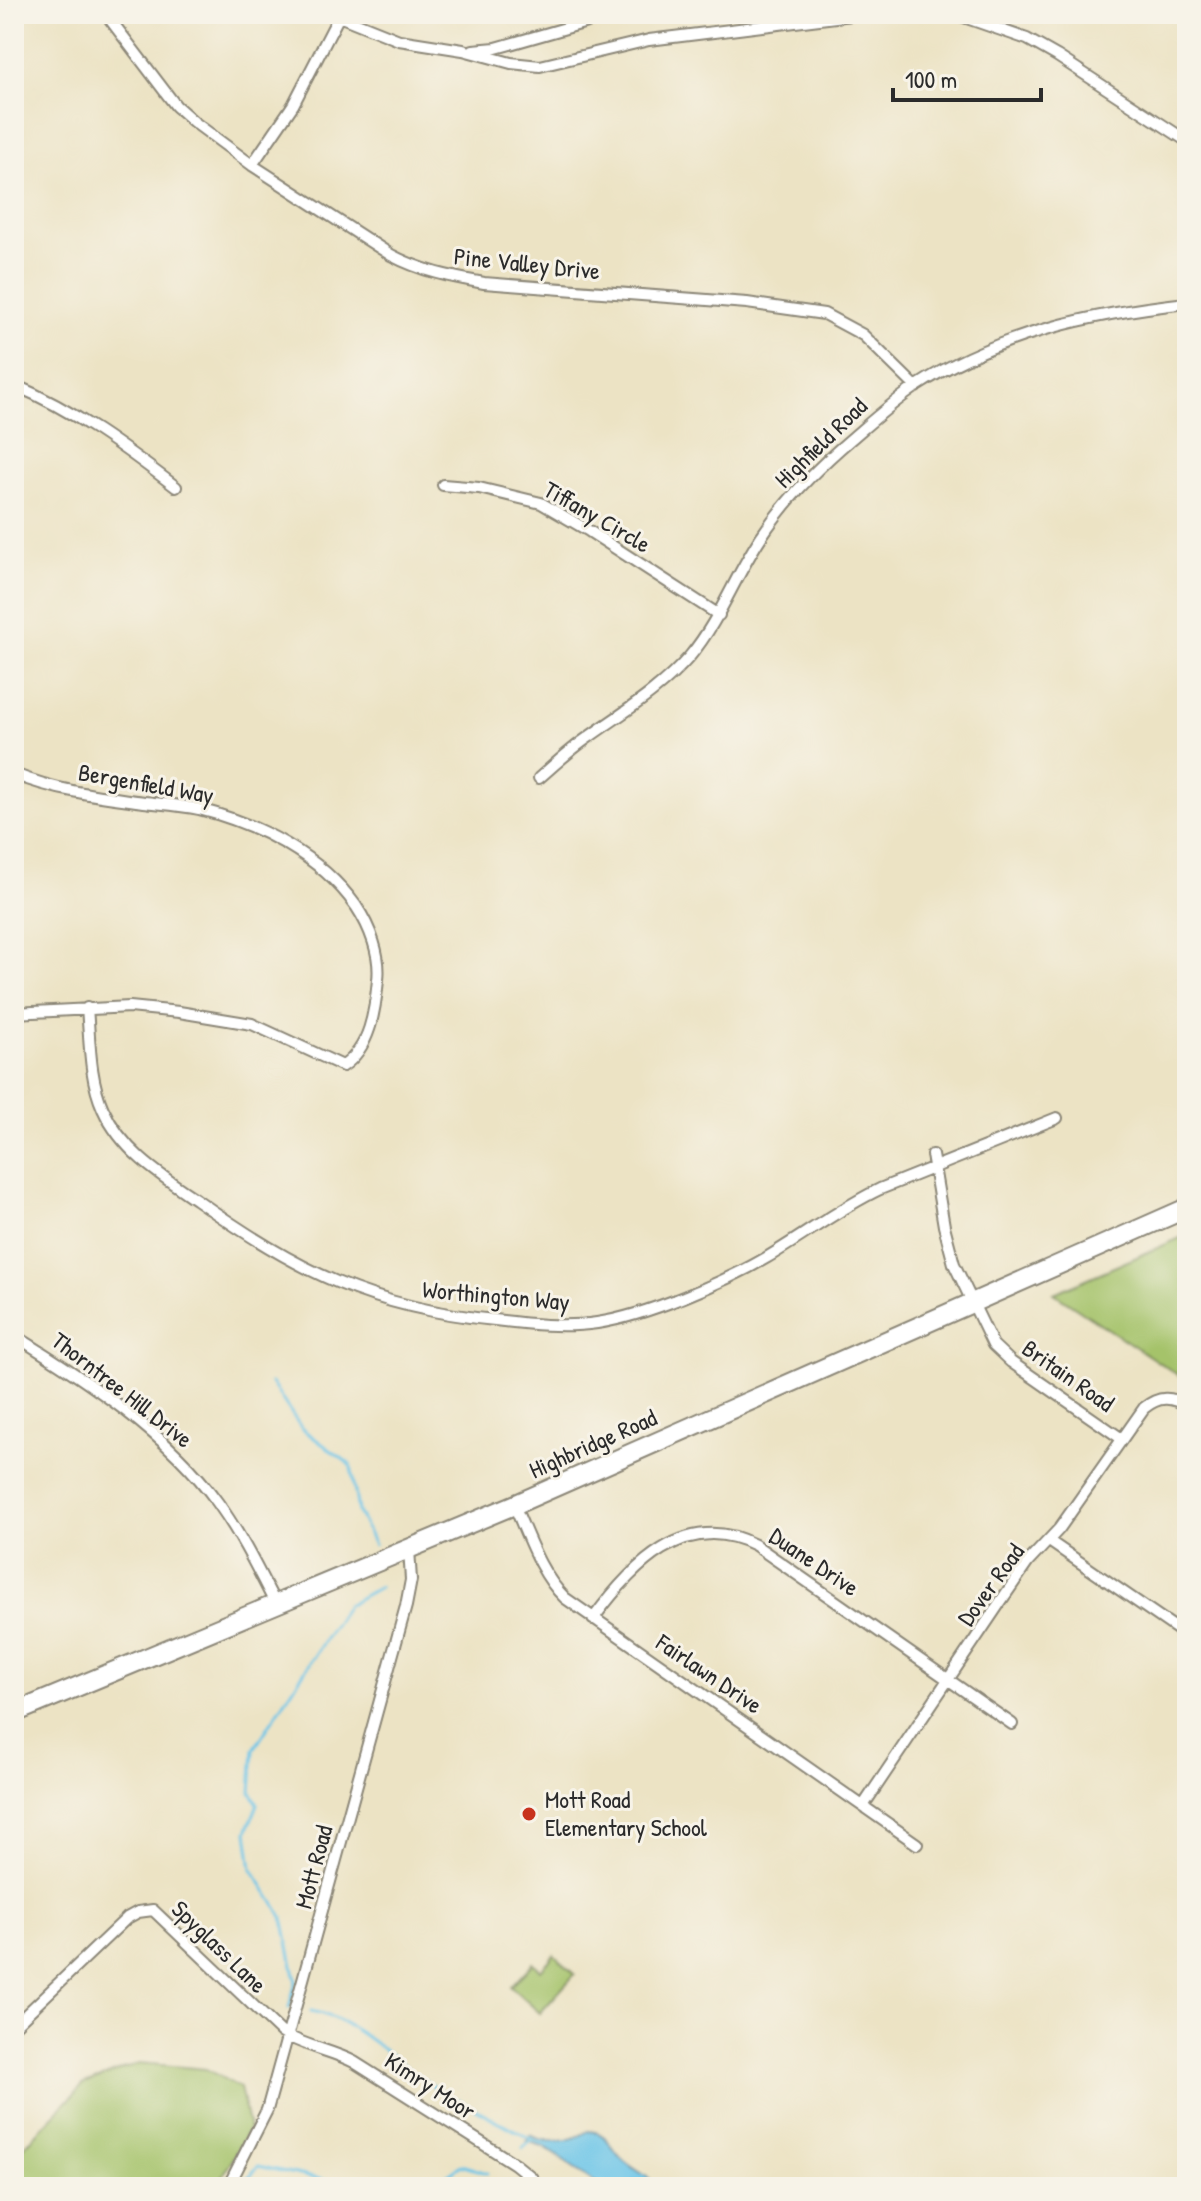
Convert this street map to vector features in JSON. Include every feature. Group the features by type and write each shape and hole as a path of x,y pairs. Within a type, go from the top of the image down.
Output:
{"highway":[{"name":"Highbridge Road","path":"14,1713 514,1505 1187,1208"}],"street":[{"name":"Pine Valley Drive","path":"106,14 176,106 194,122 252,165 412,266 447,277 484,283 747,303 824,314 863,335 916,387"},
{"path":"463,50 496,48 615,14"},
{"path":"252,165 293,105 339,15 399,40 540,66 649,40 860,14"},
{"path":"955,14 1037,45 1187,141"},
{"name":"Highfield Road","path":"539,778 583,741 652,694 670,678 691,655 719,615 761,537 792,496 827,459 916,387 979,354 1034,332 1094,316 1187,303"},
{"path":"14,385 111,438 176,487"},
{"name":"Tiffany Circle","path":"443,485 479,488 541,503 719,615"},
{"name":"Bergenfield Way","path":"14,774 47,787 198,809 253,828 300,852 340,883 366,921 380,965 374,1016 356,1058 343,1066 252,1024 130,1007 87,1008"},
{"path":"14,1013 87,1008"},
{"name":"Worthington Way","path":"87,1008 96,1090 102,1109 130,1149 152,1169 236,1228 296,1264 340,1285 408,1308 456,1317 524,1323 598,1323 630,1315 754,1265 853,1202 1057,1118"},
{"name":"Britain Road","path":"932,1155 951,1251 993,1345 1011,1362 1122,1439"},
{"name":"Thorntree Hill Drive","path":"14,1335 104,1396 166,1444 217,1501 244,1542 276,1605"},
{"name":"Dover Road","path":"863,1806 1028,1562 1049,1541 1144,1408 1162,1398 1171,1398 1187,1406"},
{"name":"Fairlawn Drive","path":"514,1505 554,1587 593,1619 917,1844"},
{"name":"Duane Drive","path":"593,1619 618,1585 640,1563 685,1539 724,1533 755,1545 1012,1724"},
{"path":"1049,1541 1187,1636"},
{"name":"Mott Road","path":"228,2187 267,2110 289,2037 406,1606 411,1580 409,1549"},
{"name":"Spyglass Lane","path":"14,2026 127,1918 138,1912 153,1910 268,2022 289,2037"},
{"name":"Kimry Moor","path":"289,2037 335,2052 354,2062 515,2164 538,2187"}],"green space":[{"path":"1187,1235 1187,1381 1054,1293"},
{"path":"554,1955 575,1974 540,2013 511,1987 533,1963 541,1970"},
{"path":"139,2063 206,2069 240,2088 249,2128 217,2187 14,2187 14,2157 84,2084"}],"water":[{"path":"588,2131 604,2137 628,2165 650,2179 651,2187 605,2187 545,2147 527,2141 530,2135 560,2141"}],"waterway":[{"path":"271,1383 302,1429 351,1465 358,1512 374,1545"},
{"path":"289,2008 296,1981 283,1917 252,1869 247,1831 258,1804 251,1792 254,1749 347,1605 379,1587"},
{"path":"311,2011 347,2024 443,2092"},
{"path":"457,2099 531,2139"},
{"path":"523,2148 531,2141"},
{"path":"430,2187 461,2165 487,2173"},
{"path":"242,2187 258,2166 357,2187"},
{"path":"201,2187 222,2182"}],"place":[{"name":"Mott Road Elementary School","path":"529,1814"}]}
